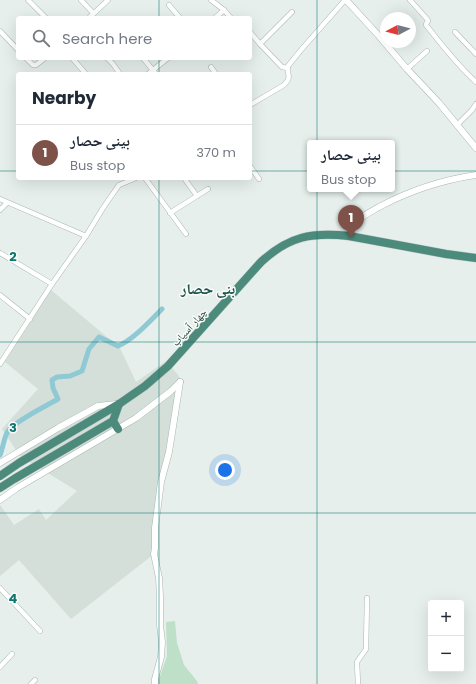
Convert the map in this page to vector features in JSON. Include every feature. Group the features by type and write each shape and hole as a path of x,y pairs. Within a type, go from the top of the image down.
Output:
{"highway":[{"name":"چهار آسیاب","path":"0,476 19,463 119,404 145,386 168,366 249,274 271,253 283,245 305,236 334,234 476,258"},
{"path":"0,488 26,471 113,421 119,404"},
{"path":"113,421 118,429"}],"street":[{"path":"28,0 44,16"},
{"path":"81,0 93,13"},
{"path":"90,16 108,0"},
{"path":"211,0 229,16"},
{"path":"287,68 301,50 346,0 406,69 439,103 476,148"},
{"path":"410,0 427,19 428,21 426,25 458,65 476,82"},
{"path":"168,5 178,16"},
{"path":"217,16 224,10"},
{"path":"260,44 292,12"},
{"path":"0,31 16,48"},
{"path":"455,32 476,54"},
{"path":"252,34 282,67 287,68"},
{"path":"406,69 427,51"},
{"path":"28,60 33,65 36,65 42,60"},
{"path":"74,60 84,72"},
{"path":"109,60 119,72"},
{"path":"145,60 154,72 166,60"},
{"path":"211,67 215,72"},
{"path":"252,104 284,85 289,76 287,68"},
{"path":"456,125 472,110 476,104"},
{"path":"252,169 258,179"},
{"path":"348,236 358,220 386,203 422,187 476,175"},
{"path":"0,364 52,284 86,236 103,208 119,186 132,180"},
{"path":"146,180 186,234"},
{"path":"185,180 196,196"},
{"path":"170,213 208,189"},
{"path":"0,199 86,236"},
{"path":"0,210 7,203"},
{"path":"0,253 52,284"},
{"path":"0,295 30,319"},
{"path":"0,500 17,488 142,414 180,382 169,452 161,482 155,528 154,554 159,578 160,625 162,642 161,657 155,684"},
{"path":"0,463 98,406 119,404"},
{"path":"0,588 40,631"},
{"path":"358,684 357,662 366,649 367,598"},
{"path":"0,667 12,654"},
{"path":"31,684 35,680"}],"shaded area":[{"path":"51,290 120,348 136,382 166,361 179,376 180,382 161,482 154,554 71,619 19,560 0,576 0,505 14,525 39,509 46,520 77,491 20,456 2,429 38,389 5,362"}],"green space":[{"path":"175,621 177,643 184,665 198,684 159,684 158,682 167,656 166,622"}],"waterway":[{"path":"0,455 5,436 8,431 24,418 58,399 53,388 52,380 57,377 70,376 82,371 89,349 99,337 118,346 136,335 162,309"}],"place":[{"name":"بینی حصار","path":"351,238"}],"district":[{"name":"بنی حصار","path":"208,289"}]}
